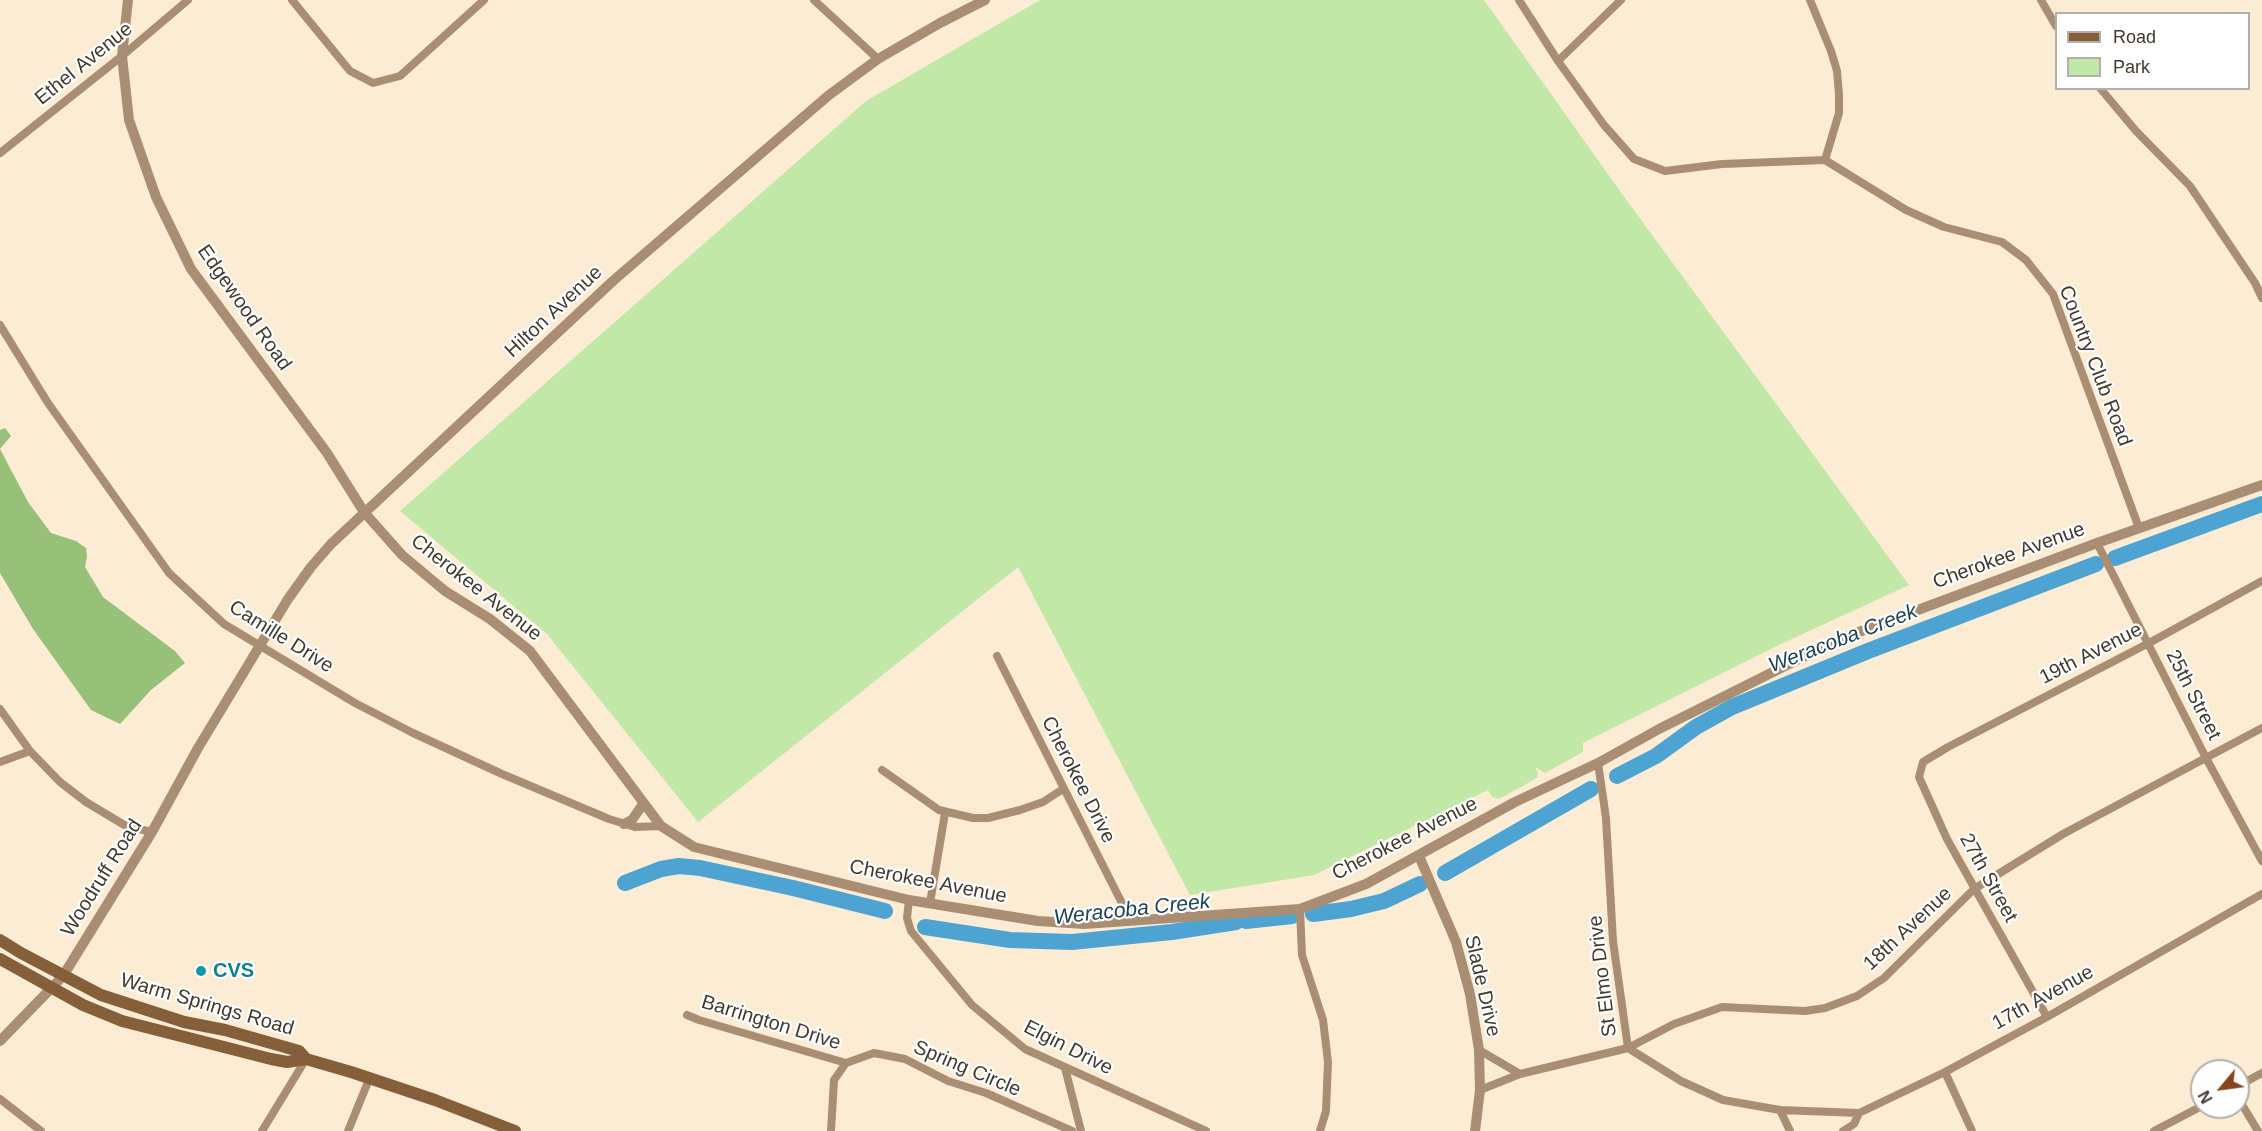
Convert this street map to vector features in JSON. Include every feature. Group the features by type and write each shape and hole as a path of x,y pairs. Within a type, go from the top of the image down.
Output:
{"main road":[{"name":"Warm Springs Road","path":"0,940 101,995 150,1012 299,1051 306,1059"},
{"name":"Warm Springs Road","path":"0,959 83,1005 146,1028 287,1062 306,1059 370,1077 515,1131"}],"street":[{"name":"Edgewood Road","path":"128,0 122,56 129,120 156,197 191,269 327,453 364,513"},
{"name":"Ethel Avenue","path":"0,153 188,0"},
{"path":"292,0 350,71 373,83 400,76 484,0"},
{"path":"814,0 878,59"},
{"name":"Hilton Avenue","path":"216,720 288,598 331,544 364,513 614,280 821,102 878,59 985,0"},
{"path":"1519,0 1558,61 1604,125 1634,159 1665,171 1722,164 1825,160 1839,113 1837,72 1810,0"},
{"path":"1558,61 1622,0"},
{"path":"2041,0 2055,24"},
{"path":"2102,90 2136,131 2190,186 2255,283 2262,298"},
{"name":"Country Club Road","path":"1825,160 1906,210 1944,227 2002,242 2026,260 2040,276 2053,294 2139,528"},
{"name":"Camille Drive","path":"0,325 54,411 169,573 224,624 354,703 413,733 609,819 635,827 661,826"},
{"name":"Cherokee Avenue","path":"364,513 402,555 444,591 490,619 530,651 661,826 694,847 909,900 986,913 1084,924 1130,919 1300,909 1366,884 1515,802 1598,763 1659,729 1835,641 2097,543 2262,485"},
{"name":"25th Street","path":"2097,543 2206,758 2262,861"},
{"name":"19th Avenue","path":"1935,755 2262,581"},
{"name":"Cherokee Drive","path":"997,656 1130,919"},
{"path":"0,709 30,751 60,782 86,802 126,826 152,832"},
{"name":"Woodruff Road","path":"0,1041 63,976 152,832 216,720"},
{"name":"18th Avenue","path":"1480,1090 1520,1074 1628,1048 1674,1024 1722,1007 1805,1011 1825,1008 1857,996 1884,978 1974,889 2063,834 2262,728"},
{"path":"0,762 30,751"},
{"name":"27th Street","path":"1935,755 1923,762 1919,777 1947,839 2047,1017"},
{"name":"St Elmo Drive","path":"1598,763 1606,818 1613,941 1628,1048 1681,1081 1724,1100 1780,1110 1859,1113"},
{"path":"882,770 945,813 973,818 988,818 1043,802 1063,789"},
{"path":"624,824 632,820 643,804"},
{"path":"930,903 945,813"},
{"name":"Slade Drive","path":"1419,856 1456,942 1470,994 1479,1050 1480,1090 1475,1131"},
{"name":"17th Avenue","path":"1843,1131 1854,1124 1859,1113 1945,1072 2047,1017 2262,894"},
{"name":"Elgin Drive","path":"909,900 907,918 911,931 972,1005 1025,1049 1206,1131"},
{"path":"1300,909 1302,955 1323,1020 1328,1062 1326,1112 1320,1131"},
{"name":"Barrington Drive","path":"687,1015 846,1063"},
{"path":"1479,1050 1520,1074"},
{"name":"Spring Circle","path":"846,1063 874,1053 905,1059 948,1081 986,1093 1072,1131"},
{"path":"262,1131 306,1059"},
{"path":"831,1131 834,1080 846,1063"},
{"path":"1065,1068 1081,1131"},
{"path":"1945,1072 1972,1131"},
{"path":"348,1131 370,1077"},
{"path":"0,1099 41,1131"},
{"path":"1780,1110 1790,1131"},
{"path":"2154,1131 2190,1112"},
{"path":"2250,1118 2258,1131"}],"green space":[{"path":"1040,0 1484,0 1625,198 1909,585 1781,644 1583,743 1583,752 1545,773 1535,767 1538,773 1537,778 1499,799 1492,797 1488,790 1314,875 1190,895 1018,567 698,822 547,634 400,511 866,101"},
{"path":"5,428 11,436 0,449 0,430"},
{"path":"0,449 28,502 51,533 76,541 86,548 85,567 103,597 175,651 185,663 151,690 120,724 91,710 33,629 0,573"}],"waterway":[{"name":"Weracoba Creek","path":"2115,558 2262,504"},
{"name":"Weracoba Creek","path":"1617,776 1656,756 1696,727 1732,707 1868,651 2096,564"},
{"name":"Weracoba Creek","path":"1445,873 1591,789"},
{"name":"Weracoba Creek","path":"625,883 661,869 679,866 700,868 885,911"},
{"name":"Weracoba Creek","path":"1313,914 1351,909 1384,901 1420,884"},
{"name":"Weracoba Creek","path":"1246,921 1292,916"},
{"name":"Weracoba Creek","path":"925,927 1010,940 1072,942 1172,932 1236,922"}],"place":[{"name":"CVS","path":"201,971"}]}
